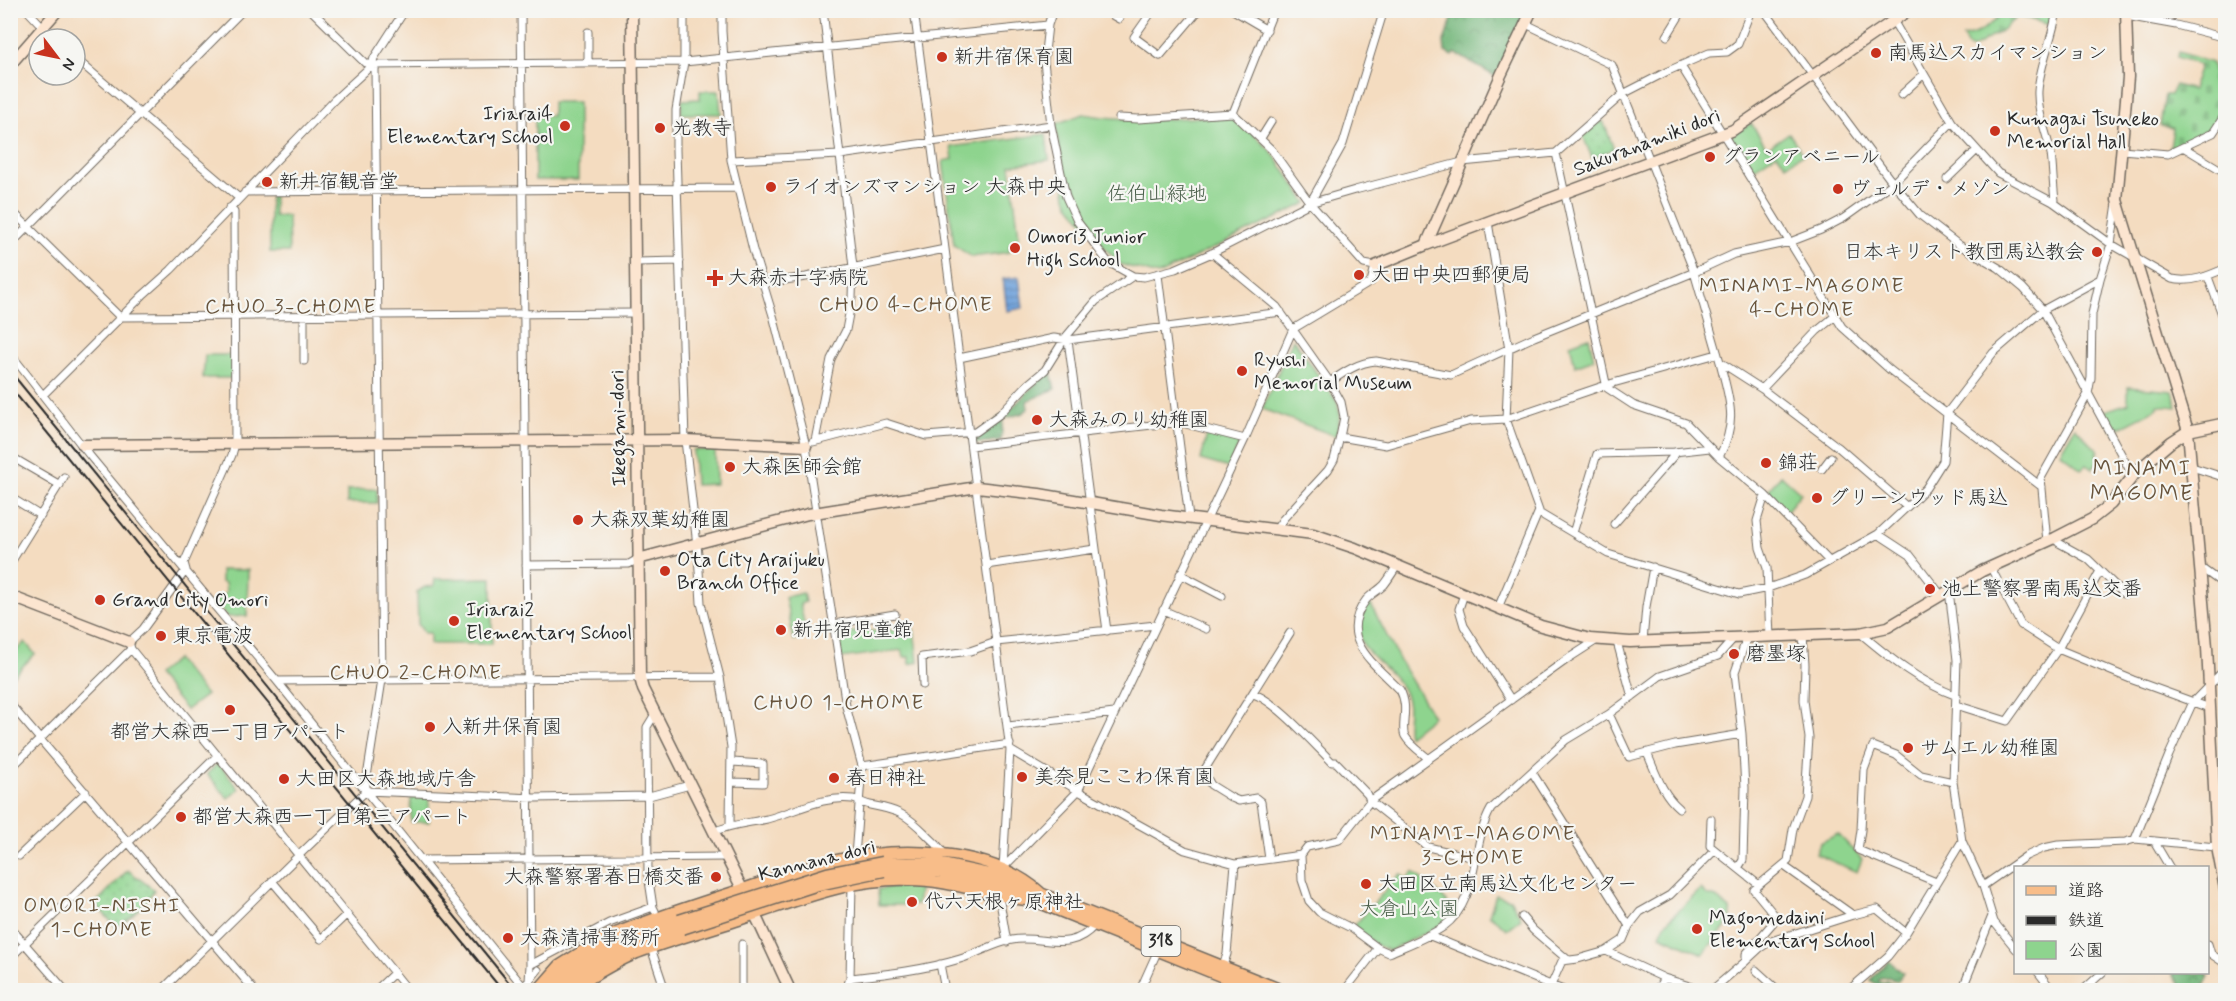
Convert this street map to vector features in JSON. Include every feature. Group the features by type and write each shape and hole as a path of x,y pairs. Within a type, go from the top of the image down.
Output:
{"main road":[{"path":"539,990 559,966 578,953 655,912 741,890 855,856 900,853 944,855 1003,868 1019,875 1038,896"},
{"name":"Kannana dori","path":"539,990 598,952 634,935 681,924 883,866 912,861 949,865 1009,880 1095,925 1255,990"},
{"name":"Kannana dori","path":"883,866 973,879 1038,896 1282,990"},
{"path":"569,990 607,968 651,948 790,902 852,885 889,880 926,880 963,886 999,896 1038,896"},
{"name":"Kannana dori","path":"557,990 591,966 681,924"}],"street":[{"path":"27,10 40,27"},
{"path":"42,27 58,10"},
{"path":"10,245 243,10"},
{"path":"311,10 364,63 372,65 684,62 1048,25"},
{"path":"43,395 120,317 171,270 335,99 372,65 374,58 405,10"},
{"path":"521,10 529,981"},
{"name":"Ikegami-dori","path":"632,10 640,678 655,714 790,990"},
{"path":"684,10 684,62 676,110 685,440 697,543 701,603 720,677 732,762 730,825"},
{"path":"722,10 723,59 731,160 810,444 816,512 846,706 862,766 855,856"},
{"path":"810,444 831,359 846,330 852,298 853,267 823,10"},
{"path":"914,10 1008,726 1010,747 1003,868"},
{"path":"1053,10 1048,25 1044,61 1051,125 1066,197 1077,221 1108,262 1133,276 1144,278 1158,275 1212,253 1310,203 1462,162 1556,153 1623,94 1709,53 1726,52 1738,44 1751,10"},
{"path":"1115,10 1112,15 1119,19"},
{"path":"1153,10 1134,37 1160,56 1199,10"},
{"path":"1233,10 1267,30"},
{"path":"1233,114 1274,10"},
{"path":"1310,203 1343,144 1384,10"},
{"path":"1426,244 1532,10"},
{"path":"1667,36 1683,10"},
{"path":"1764,10 1812,77 1920,215 1959,245 1999,268 2043,310 2133,476"},
{"path":"1887,10 1952,122 1998,173 2053,202 2111,244 2175,280 2184,281 2208,277 2226,268"},
{"name":"Sakuranamiki dori","path":"1375,266 1426,244 1733,130 1909,10"},
{"path":"2053,202 2055,200 2050,153 2039,111 2038,92 2043,60 2054,29 2057,10"},
{"path":"2051,540 2041,478 2088,393 2092,314 2111,244 2122,150 2128,78 2126,13 2226,38"},
{"path":"1526,24 1612,65 1694,272 1719,358 1732,408 1728,440 1719,457"},
{"path":"588,32 588,62"},
{"path":"10,64 27,44"},
{"path":"366,791 382,680 377,191 375,69 372,65"},
{"path":"1681,66 1791,242 1834,317 1890,370 2042,487"},
{"path":"87,68 239,198"},
{"path":"1901,95 1924,74"},
{"path":"2122,150 2168,154 2213,133 2226,113"},
{"path":"1003,868 1078,790 1245,439 1293,329 1371,282 1375,266 1364,264 1310,203 1261,138 1233,114 1119,118"},
{"path":"1261,138 1271,122"},
{"path":"1330,382 1367,361 1451,375 1589,314 1734,254 1791,242 1844,218 1893,183 1952,122"},
{"path":"731,160 840,155 1051,125"},
{"path":"2183,147 2226,173"},
{"path":"1947,179 1977,150"},
{"path":"1556,153 1589,314 1607,388 1633,405 1686,423 1719,457 1765,495 1829,561"},
{"path":"245,192 737,188"},
{"path":"2117,200 2188,431 2202,568 2210,708 2226,894"},
{"path":"186,570 184,563 235,444 234,212 229,208"},
{"path":"10,209 120,317 235,318 636,313"},
{"path":"1488,222 1509,349 1506,419 1539,513 1608,554 1739,594 1768,588 1805,575 1878,534 1926,488 1943,461 1947,413 1993,353 2043,310 2100,279"},
{"path":"764,283 806,278 945,249"},
{"path":"1212,253 1281,312 1330,382 1341,402 1344,417 1334,460 1328,470 1277,528"},
{"path":"636,262 680,261"},
{"path":"1158,275 1189,518"},
{"path":"83,445 637,440 810,444 886,423 926,436 970,434 1000,414 1045,370 1096,301 1133,276"},
{"path":"2208,277 2226,325"},
{"path":"959,358 1025,343 1281,312"},
{"path":"304,316 304,361"},
{"path":"1762,389 1834,317"},
{"path":"1066,339 1107,631"},
{"path":"10,353 177,563 186,570 277,681 524,988 538,970"},
{"path":"1340,437 1386,445 1471,421 1506,419 1606,385 1719,358 1838,447 1907,507"},
{"path":"971,446 1178,422 1245,439"},
{"path":"526,565 629,564 638,559 816,512 977,487 1322,536 1555,631 1597,640 1617,642 1860,633 1888,627 1990,566 2051,540 2102,512 2133,476 2164,448 2188,431 2226,423"},
{"path":"1573,533 1597,454 1677,452 1710,448"},
{"path":"1614,524 1677,452"},
{"path":"10,456 60,485"},
{"path":"1822,469 1831,457"},
{"path":"2192,467 2226,478"},
{"path":"10,564 64,477"},
{"path":"1765,495 1757,521 1760,548 1767,568 1770,637"},
{"path":"10,497 41,516"},
{"path":"1498,608 1539,513"},
{"path":"1878,534 1910,555 1945,592 1957,660 1953,782 1962,841 1983,886 1994,922 2014,947"},
{"path":"2051,540 2088,559 2124,594"},
{"path":"986,565 1095,549"},
{"path":"1397,566 1383,586 1370,595 1364,603 1356,620 1357,644 1404,696 1406,711 1403,733 1429,759"},
{"path":"1990,566 2021,625 2058,649 2210,708"},
{"path":"1643,641 1653,567"},
{"path":"2202,568 2226,586"},
{"path":"10,769 41,740 130,646 186,570"},
{"path":"1956,705 2007,721 2058,649 2100,571"},
{"path":"1180,574 1222,596"},
{"path":"1464,594 1459,609 1464,626 1511,700"},
{"path":"10,596 130,646 408,990"},
{"path":"1163,610 1206,629"},
{"path":"834,624 895,614"},
{"path":"923,685 922,657 970,651 996,642 1156,625"},
{"path":"1269,859 1261,802 1256,798 1239,801 1232,798 1211,785 1205,769 1290,633"},
{"path":"1860,633 1893,661 1921,680 1957,696"},
{"path":"1746,961 1746,954 1777,918 1754,890 1788,861 1793,829 1805,796 1809,738 1804,700 1803,635"},
{"path":"1738,868 1743,860 1745,788 1735,672 1747,637"},
{"path":"1597,640 1370,801 1339,840 1307,847 1301,855 1302,880 1309,901 1319,912 1351,928 1378,948 1389,953 1448,923 1462,907 1469,892 1485,819 1491,808 1566,740 1609,714 1660,676 1718,656 1734,638"},
{"path":"1617,642 1632,697"},
{"path":"2134,839 2193,702 2226,668"},
{"path":"277,681 720,677"},
{"path":"1253,694 1259,695 1281,713 1332,762 1336,762 1368,795 1370,801 1428,847 1475,858"},
{"path":"10,704 254,990"},
{"path":"1008,726 1114,713"},
{"path":"530,965 609,923 655,912 648,874 647,727 655,714"},
{"path":"1609,714 1629,758 1675,745 1742,734"},
{"path":"1936,882 1858,850 1864,770 1873,746 1896,755 1921,775 1953,782"},
{"path":"862,766 1010,747 1078,790 1185,850 1235,864 1301,855"},
{"path":"1647,753 1670,801 1679,808"},
{"path":"10,958 218,755"},
{"path":"732,762 763,764 763,783 732,782"},
{"path":"1532,772 1629,926"},
{"path":"162,990 366,791 529,798 649,796 690,784"},
{"path":"20,856 86,792"},
{"path":"713,832 730,825 769,818 815,803 844,798 895,809 942,849 944,855"},
{"path":"1711,819 1710,846 1759,885"},
{"path":"1983,886 2033,851 2058,845 2125,842 2134,839 2221,848"},
{"path":"1849,990 1888,956 1906,933 1962,841"},
{"path":"2154,841 2169,866"},
{"path":"1550,988 1562,961 1606,951 1623,940 1629,926 1640,912 1670,895 1715,850"},
{"path":"422,860 726,857"},
{"path":"822,864 831,876 829,890"},
{"path":"1223,966 1227,954 1235,864"},
{"path":"1784,866 1853,915"},
{"path":"781,877 780,891 790,902"},
{"path":"272,881 321,939 346,914"},
{"path":"846,990 850,978 852,885"},
{"path":"999,896 1007,942"},
{"path":"1712,990 1771,941 1853,915 1877,909 1906,933"},
{"path":"1962,990 1992,916"},
{"path":"1522,917 1533,930 1568,960"},
{"path":"850,978 883,975 940,964 1013,939 1059,943 1084,936 1095,925"},
{"path":"10,927 65,990"},
{"path":"1428,935 1550,988 1563,990"},
{"path":"742,944 742,990"},
{"path":"651,948 665,990"},
{"path":"1345,990 1378,948"},
{"path":"1140,990 1158,950"},
{"path":"1606,951 1664,978 1702,990"},
{"path":"2209,954 2226,964"},
{"path":"940,964 945,990"},
{"path":"1756,970 1778,990"},
{"path":"376,990 394,973"},
{"path":"2040,974 2052,990"},
{"path":"2083,990 2101,974"},
{"path":"1657,990 1664,978"},
{"path":"2222,990 2226,984"}],"green space":[{"path":"1521,10 1526,13 1496,77 1455,53 1453,56 1445,52 1444,41 1455,11"},
{"path":"2002,11 2053,11 2050,25 2018,16 2001,31 1972,49 1968,47 1963,37 1985,28"},
{"path":"2178,52 2212,63 2218,101 2225,103 2212,127 2170,149 2173,128 2160,126 2165,95 2170,95 2175,85 2192,90 2200,65 2177,57"},
{"path":"700,91 719,91 721,114 681,114 682,100 700,99"},
{"path":"552,102 578,102 578,180 535,180 535,116 552,116"},
{"name":"佐伯山緑地","path":"1083,114 1138,119 1230,115 1271,151 1307,203 1158,275 1120,264 1069,204 1066,197 1056,124"},
{"path":"1603,121 1614,149 1592,158 1583,136 1595,124"},
{"path":"1751,123 1767,148 1789,133 1803,154 1786,165 1777,153 1750,171 1730,140 1732,135"},
{"path":"1046,134 1049,160 1010,165 1019,236 1009,246 1010,252 972,257 954,245 943,161 953,159 951,147"},
{"path":"270,195 274,195 274,216 288,216 289,252 270,252"},
{"path":"1589,337 1594,359 1575,366 1570,344"},
{"path":"1293,339 1337,402 1340,415 1336,436 1262,409"},
{"path":"205,355 233,355 233,378 203,378"},
{"path":"1050,369 1055,389 1027,401 1028,409 1023,413 1003,419 1001,440 974,444 973,438 1011,409"},
{"path":"2128,387 2173,391 2177,407 2157,405 2158,408 2113,431 2103,412 2128,403"},
{"path":"2075,427 2098,451 2096,454 2100,459 2092,469 2086,465 2081,469 2060,452"},
{"path":"1207,434 1240,443 1229,468 1201,460"},
{"path":"693,450 715,450 716,484 695,485"},
{"path":"1781,475 1801,493 1785,513 1766,493"},
{"path":"377,489 377,503 347,503 347,490"},
{"path":"221,570 248,570 247,616 227,617 215,602 226,592 225,583 221,582"},
{"path":"492,578 492,644 430,644 430,633 424,633 418,624 417,592 425,587 434,586 435,579"},
{"path":"803,593 805,602 800,604 807,637 794,640 785,597"},
{"path":"1367,605 1371,605 1402,665 1433,716 1408,736 1406,696 1396,680 1368,652 1358,631 1360,619"},
{"path":"914,629 918,662 910,664 909,657 904,657 902,650 841,658 837,633"},
{"path":"25,642 35,654 11,678 11,655"},
{"path":"176,659 206,695 186,710 157,675"},
{"path":"218,763 239,789 228,798 207,774"},
{"path":"411,798 429,798 429,822 411,822"},
{"path":"1838,834 1862,859 1857,872 1816,854 1820,843"},
{"path":"128,870 154,890 137,911 116,927 95,904"},
{"name":"大倉山公園","path":"1413,872 1441,895 1453,911 1441,925 1389,951 1376,945 1354,926 1400,874 1407,879"},
{"path":"920,884 917,905 879,905 878,889"},
{"path":"1701,889 1730,909 1731,917 1725,928 1703,954 1660,935 1665,924"},
{"path":"1496,895 1510,899 1521,918 1507,929 1489,915"},
{"path":"1889,961 1903,973 1897,982 1889,977 1880,978 1878,981 1882,983 1887,981 1893,985 1890,990 1886,990 1870,980"},
{"path":"2173,974 2206,974 2209,976 2202,990 2184,990"}],"water":[{"path":"1019,277 1023,308 1007,311 1003,279"}],"pier":[{"path":"29,386 40,399 20,415 10,401"}],"railway":[{"path":"10,371 515,990"},
{"path":"10,387 502,990"}],"place":[{"name":"南馬込スカイマンション","path":"1876,53"},
{"name":"新井宿保育園","path":"942,57"},
{"name":"Iriarai4 Elementary School","path":"565,126"},
{"name":"光教寺","path":"660,128"},
{"name":"Kumagai Tsuneko Memorial Hall","path":"1995,131"},
{"name":"グランアベニール","path":"1710,157"},
{"name":"新井宿観音堂","path":"267,182"},
{"name":"ライオンズマンション 大森中央","path":"771,187"},
{"name":"ヴェルデ・メゾン","path":"1838,189"},
{"name":"Omori3 Junior High School","path":"1015,248"},
{"name":"日本キリスト教団馬込教会","path":"2097,252"},
{"name":"大田中央四郵便局","path":"1359,275"},
{"name":"大森赤十字病院","path":"715,278"},
{"name":"Ryushi Memorial Museum","path":"1242,371"},
{"name":"大森みのり幼稚園","path":"1037,420"},
{"name":"錦荘","path":"1766,463"},
{"name":"大森医師会館","path":"730,467"},
{"name":"グリーンウッド馬込","path":"1817,498"},
{"name":"大森双葉幼稚園","path":"578,520"},
{"name":"Ota City Araijuku Branch Office","path":"665,571"},
{"name":"池上警察署南馬込交番","path":"1930,589"},
{"name":"Grand City Omori","path":"100,600"},
{"name":"Iriarai2 Elementary School","path":"454,621"},
{"name":"新井宿児童館","path":"781,630"},
{"name":"東京電波","path":"161,636"},
{"name":"磨墨塚","path":"1734,654"},
{"name":"都営大森西一丁目アパート","path":"230,710"},
{"name":"入新井保育園","path":"430,727"},
{"name":"サムエル幼稚園","path":"1908,748"},
{"name":"美奈見ここわ保育園","path":"1022,777"},
{"name":"春日神社","path":"834,778"},
{"name":"大田区大森地域庁舎","path":"284,779"},
{"name":"都営大森西一丁目第三アパート","path":"181,817"},
{"name":"大森警察署春日橋交番","path":"716,877"},
{"name":"大田区立南馬込文化センター","path":"1366,884"},
{"name":"代六天根ヶ原神社","path":"912,902"},
{"name":"Magomedaini Elementary School","path":"1697,929"},
{"name":"大森清掃事務所","path":"508,938"}],"district":[{"name":"MINAMI-MAGOME 4-CHOME","path":"1802,298"},
{"name":"CHUO 4-CHOME","path":"906,305"},
{"name":"CHUO 3-CHOME","path":"291,307"},
{"name":"MINAMI MAGOME","path":"2142,482"},
{"name":"CHUO 2-CHOME","path":"416,673"},
{"name":"CHUO 1-CHOME","path":"839,703"},
{"name":"MINAMI-MAGOME 3-CHOME","path":"1473,846"},
{"name":"OMORI-NISHI 1-CHOME","path":"102,918"}]}
